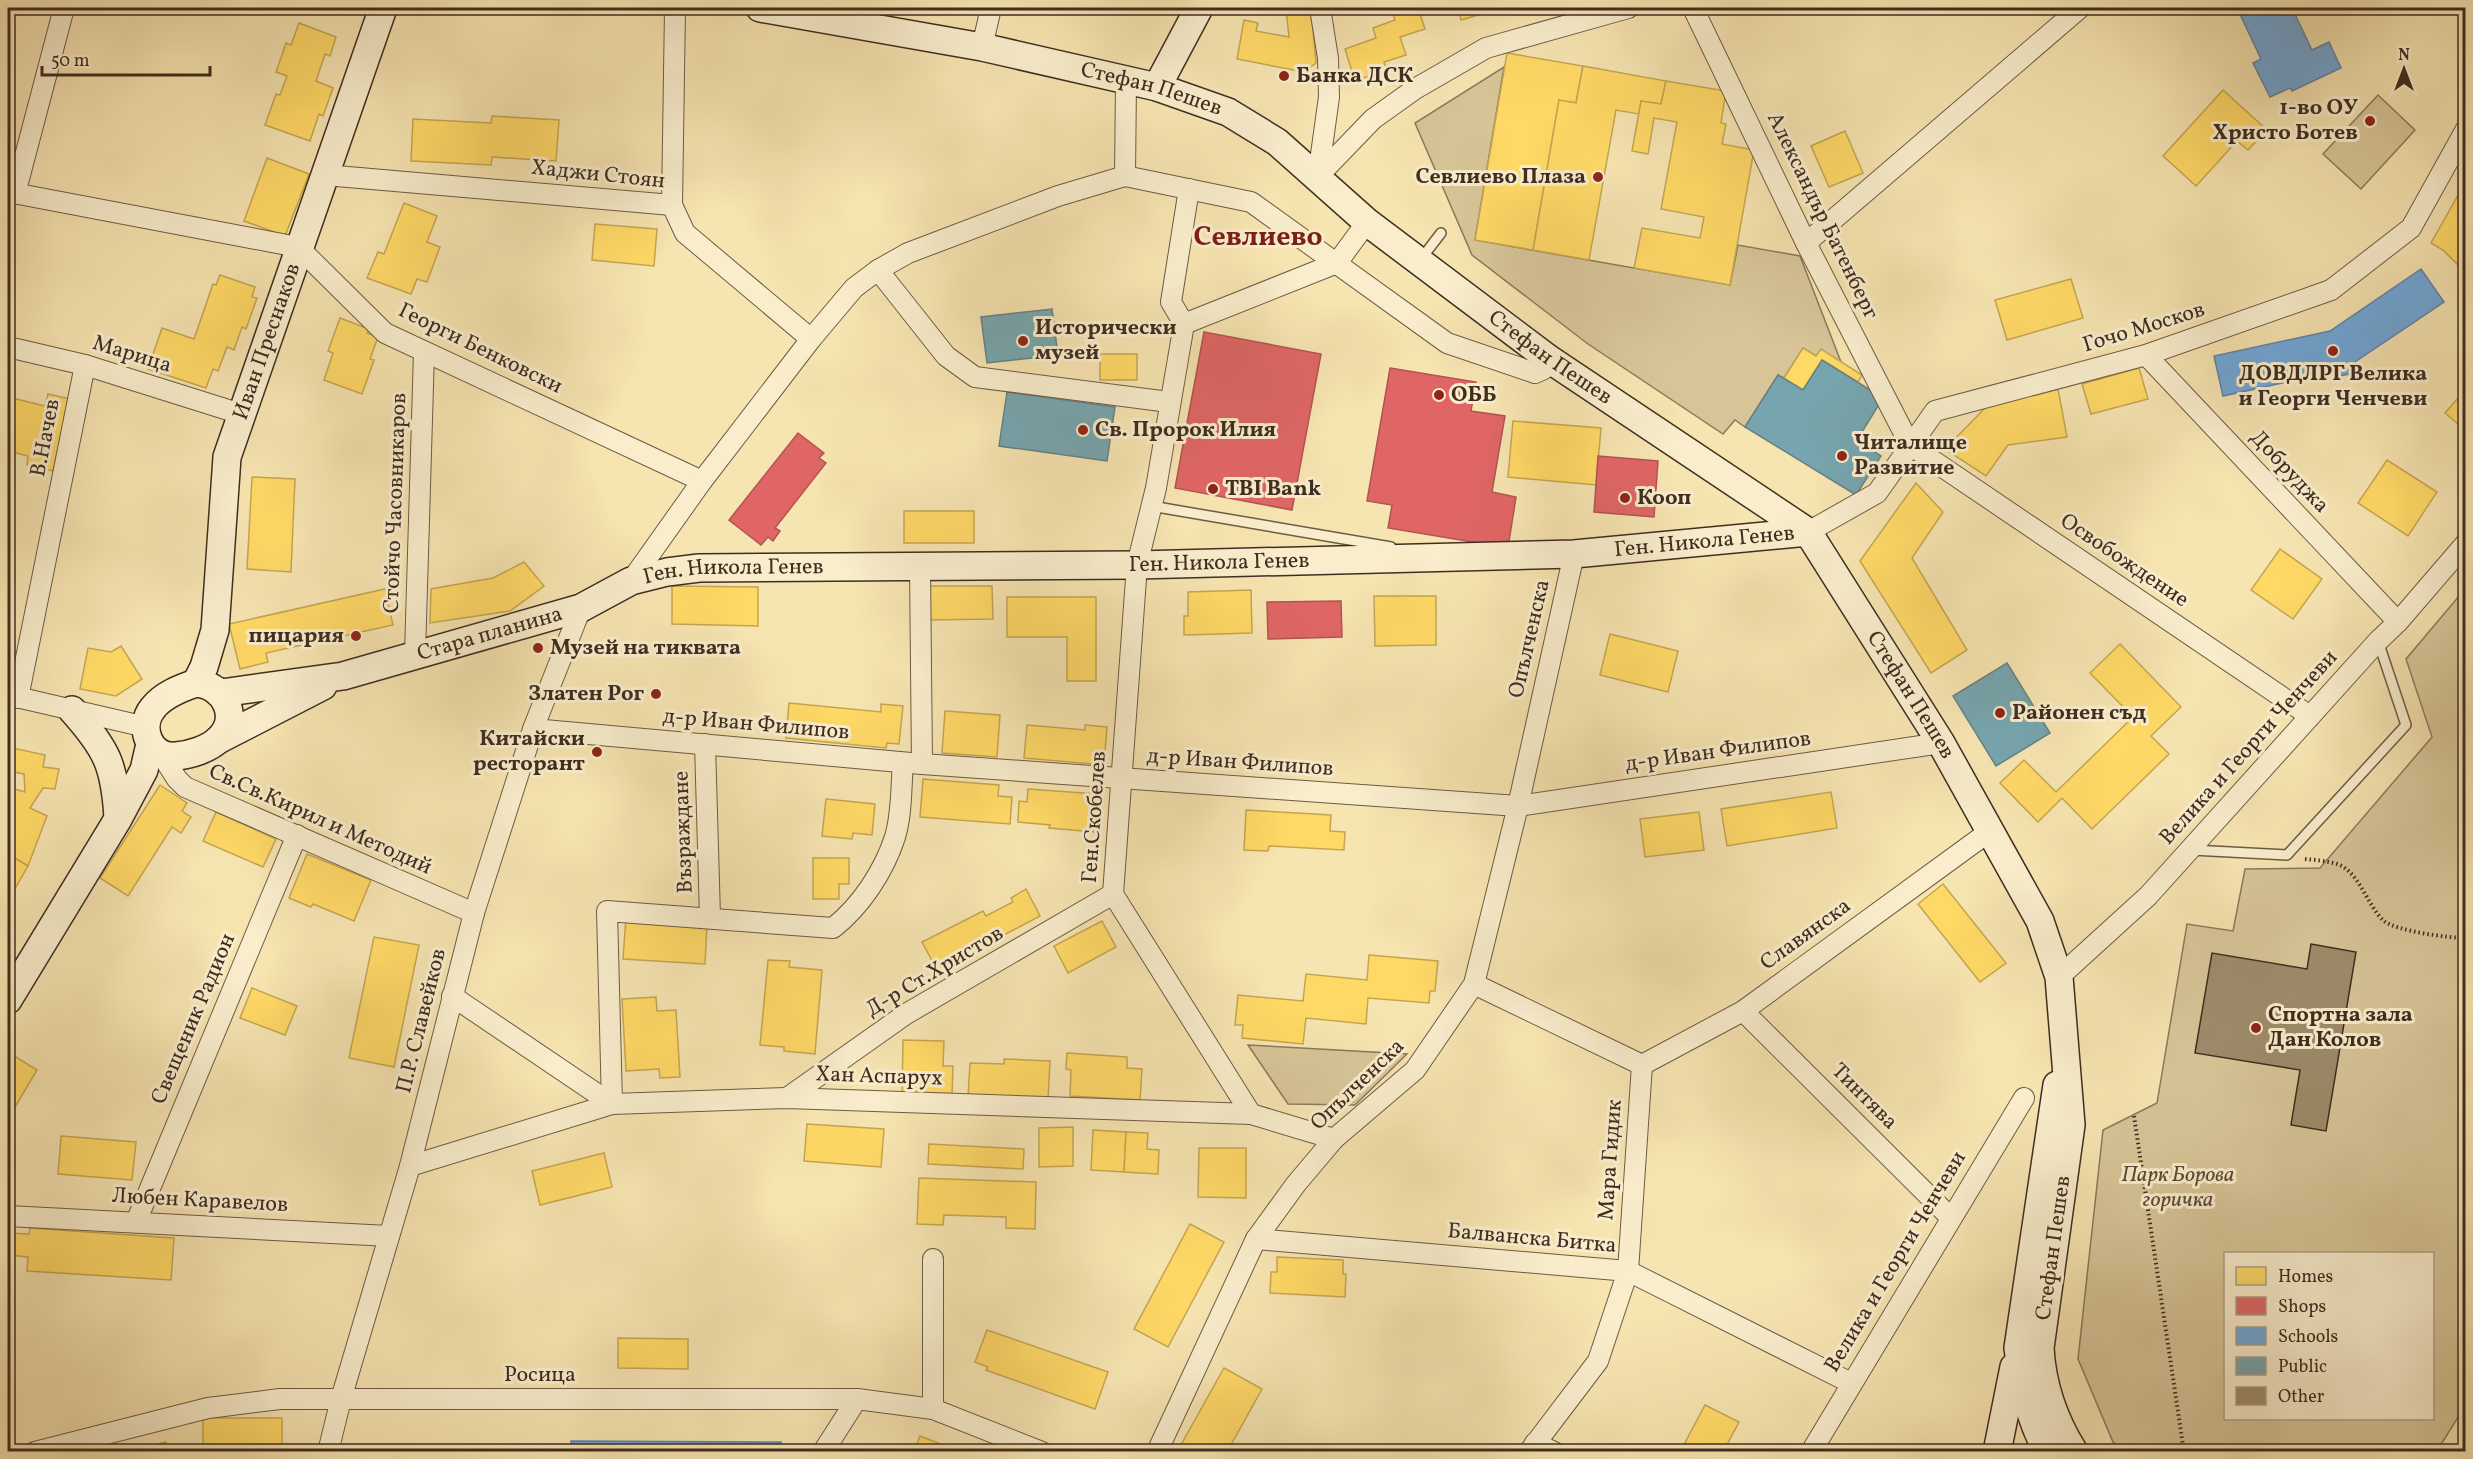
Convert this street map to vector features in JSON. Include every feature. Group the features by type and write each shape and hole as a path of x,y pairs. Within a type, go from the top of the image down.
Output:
{"street":[{"path":"64,8 11,193 298,248"},
{"name":"Иван Преснаков","path":"196,683 204,668 215,630 227,458 383,8"},
{"path":"672,205 675,8"},
{"name":"Стефан Пешев","path":"760,8 982,47 1157,87 1228,112 1277,142 1318,176 1367,222 1549,359 1808,532 1941,743 2040,921 2059,977 2071,1125 2040,1348 2041,1372 2048,1396 2074,1452"},
{"path":"982,47 991,8"},
{"path":"1157,87 1199,8"},
{"path":"1318,176 1373,119 1415,89 1486,48 1628,8"},
{"name":"Александър Батенберг","path":"1693,8 1806,243 1910,445"},
{"path":"1806,243 2080,8"},
{"path":"1318,176 1329,97 1328,58 1321,13"},
{"path":"1125,176 1126,81"},
{"name":"Гочо Москов","path":"1808,532 1877,493 1935,411 2146,355 2331,290 2411,228 2466,129"},
{"name":"Хаджи Стоян","path":"326,175 672,205 686,233 811,339"},
{"path":"631,580 702,481 811,339 855,288 878,270 908,253 1036,204 1125,176 1251,202 1447,343 1535,374 1544,369 1549,359"},
{"path":"1189,189 1171,302 1184,324 1337,263 1367,222"},
{"name":"Георги Бенковски","path":"298,248 385,333 702,481"},
{"path":"878,270 946,356 975,377 1169,402"},
{"name":"Ген.Скобелев","path":"1184,324 1153,497 1137,565 1113,894 1251,1114"},
{"name":"Марица","path":"8,347 85,365 241,414"},
{"name":"Стойчо Часовникаров","path":"415,654 424,352"},
{"name":"Добруджа","path":"2146,355 2398,622"},
{"name":"В.Начев","path":"13,696 85,365"},
{"name":"Освобождение","path":"1910,445 2310,716"},
{"name":"Ген. Никола Генев","path":"631,580 699,568 1137,565 1574,555 1808,532"},
{"name":"Велика и Георги Ченчеви","path":"2059,977 2148,896 2378,641 2398,622 2466,543"},
{"name":"Опълченска","path":"1157,1452 1256,1239 1296,1184 1334,1139 1415,1070 1474,984 1518,806 1574,555"},
{"path":"612,1104 607,911 833,928 850,915 887,857 895,835 912,763 921,567"},
{"name":"Стара планина","path":"221,693 343,676 581,608 631,580"},
{"name":"П.Р. Славейков","path":"328,1452 341,1399 410,1166 474,913 533,729 581,608"},
{"name":"Стара планина","path":"218,740 343,676"},
{"path":"8,1000 118,819 155,780 157,748 147,717 153,706 180,688 196,683 215,687 221,693 228,707 228,720 218,740 192,753 175,756 157,748 72,710 13,696"},
{"path":"72,710 101,744 110,762 116,782 118,819"},
{"name":"д-р Иван Филипов","path":"533,729 912,763 1518,806 1941,743"},
{"name":"Възраждане","path":"705,744 710,917"},
{"name":"Св.Св.Кирил и Методий","path":"157,748 185,787 474,913"},
{"name":"Славянска","path":"1641,1065 1743,1011 1990,831"},
{"name":"Свещеник Радион","path":"136,1222 297,836"},
{"name":"Д-р Ст.Христов","path":"787,1098 906,1014 1113,894"},
{"path":"1474,984 1641,1065"},
{"path":"452,996 612,1104"},
{"name":"Тинтява","path":"1743,1011 1950,1217"},
{"name":"Стефан Пешев","path":"2048,1452 2032,1419 2024,1391 2018,1348 2063,1039"},
{"name":"Мара Гидик","path":"1532,1447 1598,1361 1628,1271 1641,1065"},
{"name":"Хан Аспарух","path":"410,1166 612,1104 787,1098 1251,1114 1334,1139"},
{"name":"Велика и Георги Ченчеви","path":"1811,1452 1950,1217 2024,1098"},
{"name":"Любен Каравелов","path":"8,1216 389,1236"},
{"name":"Балванска Битка","path":"1256,1239 1628,1271 1851,1383"},
{"path":"933,1259 933,1409"},
{"path":"1997,1452 2018,1348"},
{"name":"Росица","path":"35,1452 208,1407 280,1399 857,1399 933,1409 1042,1452"},
{"path":"823,1452 857,1399"},
{"path":"1532,1447 1554,1452"}],"lane":[{"path":"1420,261 1441,233"},
{"path":"1153,497 1396,548 1409,558"},
{"path":"2189,850 2287,855 2406,725 2378,641"}],"path":[{"path":"2287,855 2339,865 2353,877 2370,904 2386,922 2415,931 2466,938"},
{"path":"2134,1116 2184,1452"}],"green space":[{"path":"1504,67 1475,240 1730,285 1738,245 1800,256 1841,362 1821,350 1816,356 1803,348 1784,378 1778,375 1745,427 1735,420 1723,434 1588,344 1472,255 1415,123"},
{"path":"2378,95 2415,130 2361,189 2323,154"},
{"name":"Парк Борова горичка","path":"2465,589 2465,1406 2437,1451 2122,1451 2113,1442 2078,1359 2103,1130 2157,1103 2187,924 2233,931 2245,869 2320,868 2432,737 2406,659"},
{"path":"1248,1045 1407,1054 1355,1105 1288,1104"}],"building: Homes":[{"path":"1311,8 1316,63 1304,72 1237,59 1244,20 1258,23 1256,31 1289,37 1286,9"},
{"path":"1391,8 1418,8 1425,29 1400,37 1406,55 1384,62 1387,70 1355,81 1345,49 1376,38 1373,28 1395,20"},
{"path":"1458,8 1502,8 1461,20"},
{"path":"299,23 336,37 330,56 325,54 316,81 333,88 323,116 319,114 310,141 265,125 276,94 280,95 287,76 276,72 286,43 291,45"},
{"path":"1507,53 1583,66 1576,103 1559,100 1533,250 1475,240"},
{"path":"1583,66 1666,81 1661,104 1641,101 1639,114 1616,110 1589,260 1533,250 1559,100 1576,103"},
{"path":"1666,81 1726,91 1721,123 1726,124 1722,144 1754,150 1730,285 1634,268 1642,228 1700,238 1704,217 1661,209 1677,122 1654,118 1648,154 1632,151 1641,101 1661,104"},
{"path":"2223,90 2267,130 2248,150 2237,141 2196,186 2163,156"},
{"path":"492,116 559,120 556,161 492,157 491,165 411,161 413,119 491,123"},
{"path":"1845,131 1863,173 1829,187 1811,146"},
{"path":"267,158 309,174 285,236 244,221"},
{"path":"2466,181 2466,263 2461,268 2443,250 2431,243"},
{"path":"404,203 437,216 427,242 440,247 427,282 417,279 411,294 367,278 378,252 384,254"},
{"path":"595,224 657,229 654,266 592,260"},
{"path":"220,275 255,287 252,297 257,298 246,329 242,327 234,350 227,347 218,371 213,369 206,388 148,369 162,328 194,339 213,284 216,285"},
{"path":"2071,279 2083,318 2007,340 1995,300"},
{"path":"340,318 369,329 367,333 378,337 370,359 374,360 362,394 324,380 333,353 328,351"},
{"path":"1803,348 1816,356 1821,349 1862,375 1858,382 1822,360 1803,390 1784,378"},
{"path":"1100,354 1137,354 1137,380 1100,380"},
{"path":"2139,368 2148,399 2091,414 2082,384"},
{"path":"2058,389 2067,437 2008,445 1986,476 1945,449 1987,406"},
{"path":"2466,389 2466,431 2445,413"},
{"path":"48,394 70,399 53,471 27,465 28,456 8,451 8,397 45,406"},
{"path":"1513,421 1601,428 1596,485 1508,477"},
{"path":"2387,460 2437,492 2408,536 2358,503"},
{"path":"252,477 295,479 291,572 247,569"},
{"path":"1916,483 1943,512 1912,558 1967,650 1931,673 1860,561"},
{"path":"904,511 974,511 974,543 904,543"},
{"path":"2280,549 2322,579 2293,619 2251,590"},
{"path":"524,562 544,586 510,611 430,623 431,589 493,578"},
{"path":"672,586 758,587 758,626 672,624"},
{"path":"926,586 992,586 993,619 926,620"},
{"path":"385,589 393,625 266,653 268,662 240,669 229,624"},
{"path":"1251,590 1252,633 1184,635 1184,616 1188,616 1188,592"},
{"path":"1374,596 1436,596 1436,645 1375,646"},
{"path":"1007,597 1096,597 1096,681 1067,681 1067,637 1007,637"},
{"path":"1610,634 1678,651 1668,692 1600,675"},
{"path":"2120,644 2181,707 2151,736 2169,754 2092,829 2062,798 2038,822 2000,783 2024,760 2056,792 2133,717 2090,673"},
{"path":"121,646 142,679 116,696 80,689 88,648 111,652"},
{"path":"789,703 881,712 881,704 903,706 899,744 887,743 886,748 786,738"},
{"path":"945,711 1000,715 997,757 942,753"},
{"path":"1027,725 1085,730 1085,725 1107,727 1104,765 1024,758"},
{"path":"8,747 45,755 43,767 59,769 55,789 43,788 30,808 47,816 28,866 8,854 8,793 11,788 25,792 24,774 8,771"},
{"path":"923,779 999,785 998,796 1012,797 1010,824 920,817"},
{"path":"160,785 187,803 182,811 191,817 181,833 172,827 128,896 100,878"},
{"path":"1028,789 1097,794 1094,832 1049,828 1050,825 1018,822 1019,801 1027,802"},
{"path":"1831,792 1837,828 1727,846 1721,809"},
{"path":"826,799 875,804 872,835 853,833 852,839 822,836"},
{"path":"1246,810 1331,815 1330,831 1345,832 1344,850 1269,846 1268,851 1244,850"},
{"path":"216,812 276,839 263,867 203,841"},
{"path":"1699,812 1704,850 1645,857 1640,819"},
{"path":"8,854 28,866 8,901"},
{"path":"307,854 371,880 354,921 313,904 311,907 289,898"},
{"path":"813,858 849,858 849,884 839,884 839,899 813,899"},
{"path":"1943,884 2006,963 1980,982 1918,904"},
{"path":"1026,889 1040,916 937,970 922,942 983,911 986,916 1013,902 1011,898"},
{"path":"626,918 707,924 705,964 623,959"},
{"path":"1102,921 1116,947 1068,973 1054,946"},
{"path":"374,937 419,945 394,1067 349,1058"},
{"path":"1369,955 1438,961 1435,991 1430,991 1429,1003 1368,998 1366,1024 1306,1018 1303,1044 1242,1038 1243,1025 1235,1025 1238,995 1303,1001 1306,974 1367,980"},
{"path":"768,960 790,961 789,967 822,970 815,1054 784,1051 784,1047 760,1045"},
{"path":"252,988 297,1006 285,1035 240,1018"},
{"path":"656,997 657,1011 676,1010 680,1077 660,1078 659,1069 626,1071 622,999"},
{"path":"903,1040 944,1041 943,1066 953,1066 952,1095 902,1094"},
{"path":"8,1052 37,1070 8,1119"},
{"path":"1067,1053 1127,1057 1127,1068 1142,1069 1140,1100 1070,1096 1071,1070 1066,1069"},
{"path":"1004,1059 1050,1061 1048,1100 968,1097 970,1063 1004,1064"},
{"path":"807,1124 884,1129 881,1167 804,1161"},
{"path":"1073,1127 1073,1166 1039,1167 1039,1128"},
{"path":"1093,1130 1126,1132 1124,1172 1091,1170"},
{"path":"1126,1132 1148,1133 1147,1149 1159,1150 1158,1174 1124,1172"},
{"path":"61,1136 136,1142 132,1180 58,1174"},
{"path":"929,1144 1024,1149 1023,1169 928,1164"},
{"path":"1199,1148 1246,1148 1246,1198 1198,1197"},
{"path":"604,1153 612,1187 540,1205 532,1171"},
{"path":"919,1178 1036,1182 1035,1229 1006,1228 1006,1217 944,1215 943,1225 917,1224"},
{"path":"1190,1224 1224,1242 1168,1347 1134,1329"},
{"path":"30,1228 174,1238 171,1280 27,1271 28,1257 8,1255 8,1233 29,1234"},
{"path":"1277,1257 1343,1260 1343,1274 1346,1274 1345,1297 1270,1293 1271,1272 1277,1272"},
{"path":"987,1330 1108,1372 1095,1409 986,1370 988,1367 975,1362"},
{"path":"618,1338 688,1339 688,1369 618,1368"},
{"path":"1224,1368 1262,1389 1227,1452 1177,1452"},
{"path":"1705,1405 1739,1422 1723,1452 1680,1452"},
{"path":"203,1418 282,1418 282,1452 203,1452"},
{"path":"920,1436 961,1452 914,1452"},
{"path":"166,1442 168,1452 142,1452 141,1448"}],"building: Shops":[{"path":"1204,332 1321,354 1292,510 1175,488"},
{"path":"1390,368 1476,382 1471,411 1505,416 1492,492 1516,497 1508,548 1388,528 1392,505 1367,501"},
{"path":"798,433 824,453 819,458 826,463 775,528 780,531 773,541 768,537 761,545 729,520"},
{"name":"Кооп","path":"1598,456 1658,461 1654,517 1594,512"},
{"path":"1341,601 1342,637 1268,639 1267,602"}],"building: Schools":[{"path":"2237,8 2292,8 2312,50 2329,42 2341,68 2292,91 2290,88 2270,97 2253,63 2261,59"},
{"path":"2421,269 2444,302 2352,364 2355,373 2334,377 2333,372 2223,396 2214,356 2330,331"},
{"path":"571,1441 781,1442 781,1452 571,1452"}],"building: Public":[{"path":"1052,309 1058,355 987,363 981,317"},
{"path":"1822,360 1883,398 1857,440 1881,456 1856,495 1745,427 1778,375 1803,390"},
{"path":"1007,392 1115,407 1107,461 999,446"},
{"path":"2007,663 2050,733 1996,766 1953,696"}],"building: Other":[{"path":"2311,944 2356,952 2326,1131 2291,1125 2300,1070 2195,1053 2212,953 2307,969"}],"place":[{"name":"Банка ДСК","path":"1284,76"},
{"name":"1-во ОУ Христо Ботев","path":"2370,121"},
{"name":"Севлиево Плаза","path":"1598,177"},
{"name":"Исторически музей","path":"1023,341"},
{"name":"ДОВДЛРГ Велика и Георги Ченчеви","path":"2333,351"},
{"name":"ОББ","path":"1439,395"},
{"name":"Св. Пророк Илия","path":"1083,430"},
{"name":"Читалище Развитие","path":"1842,456"},
{"name":"TBI Bank","path":"1213,489"},
{"name":"Кооп","path":"1625,498"},
{"name":"пицария","path":"356,636"},
{"name":"Музей на тиквата","path":"538,648"},
{"name":"Златен Рог","path":"656,694"},
{"name":"Районен съд","path":"2000,713"},
{"name":"Китайски ресторант","path":"597,752"},
{"name":"Спортна зала Дан Колов","path":"2256,1028"}],"district":[{"name":"Севлиево","path":"1258,237"}]}
